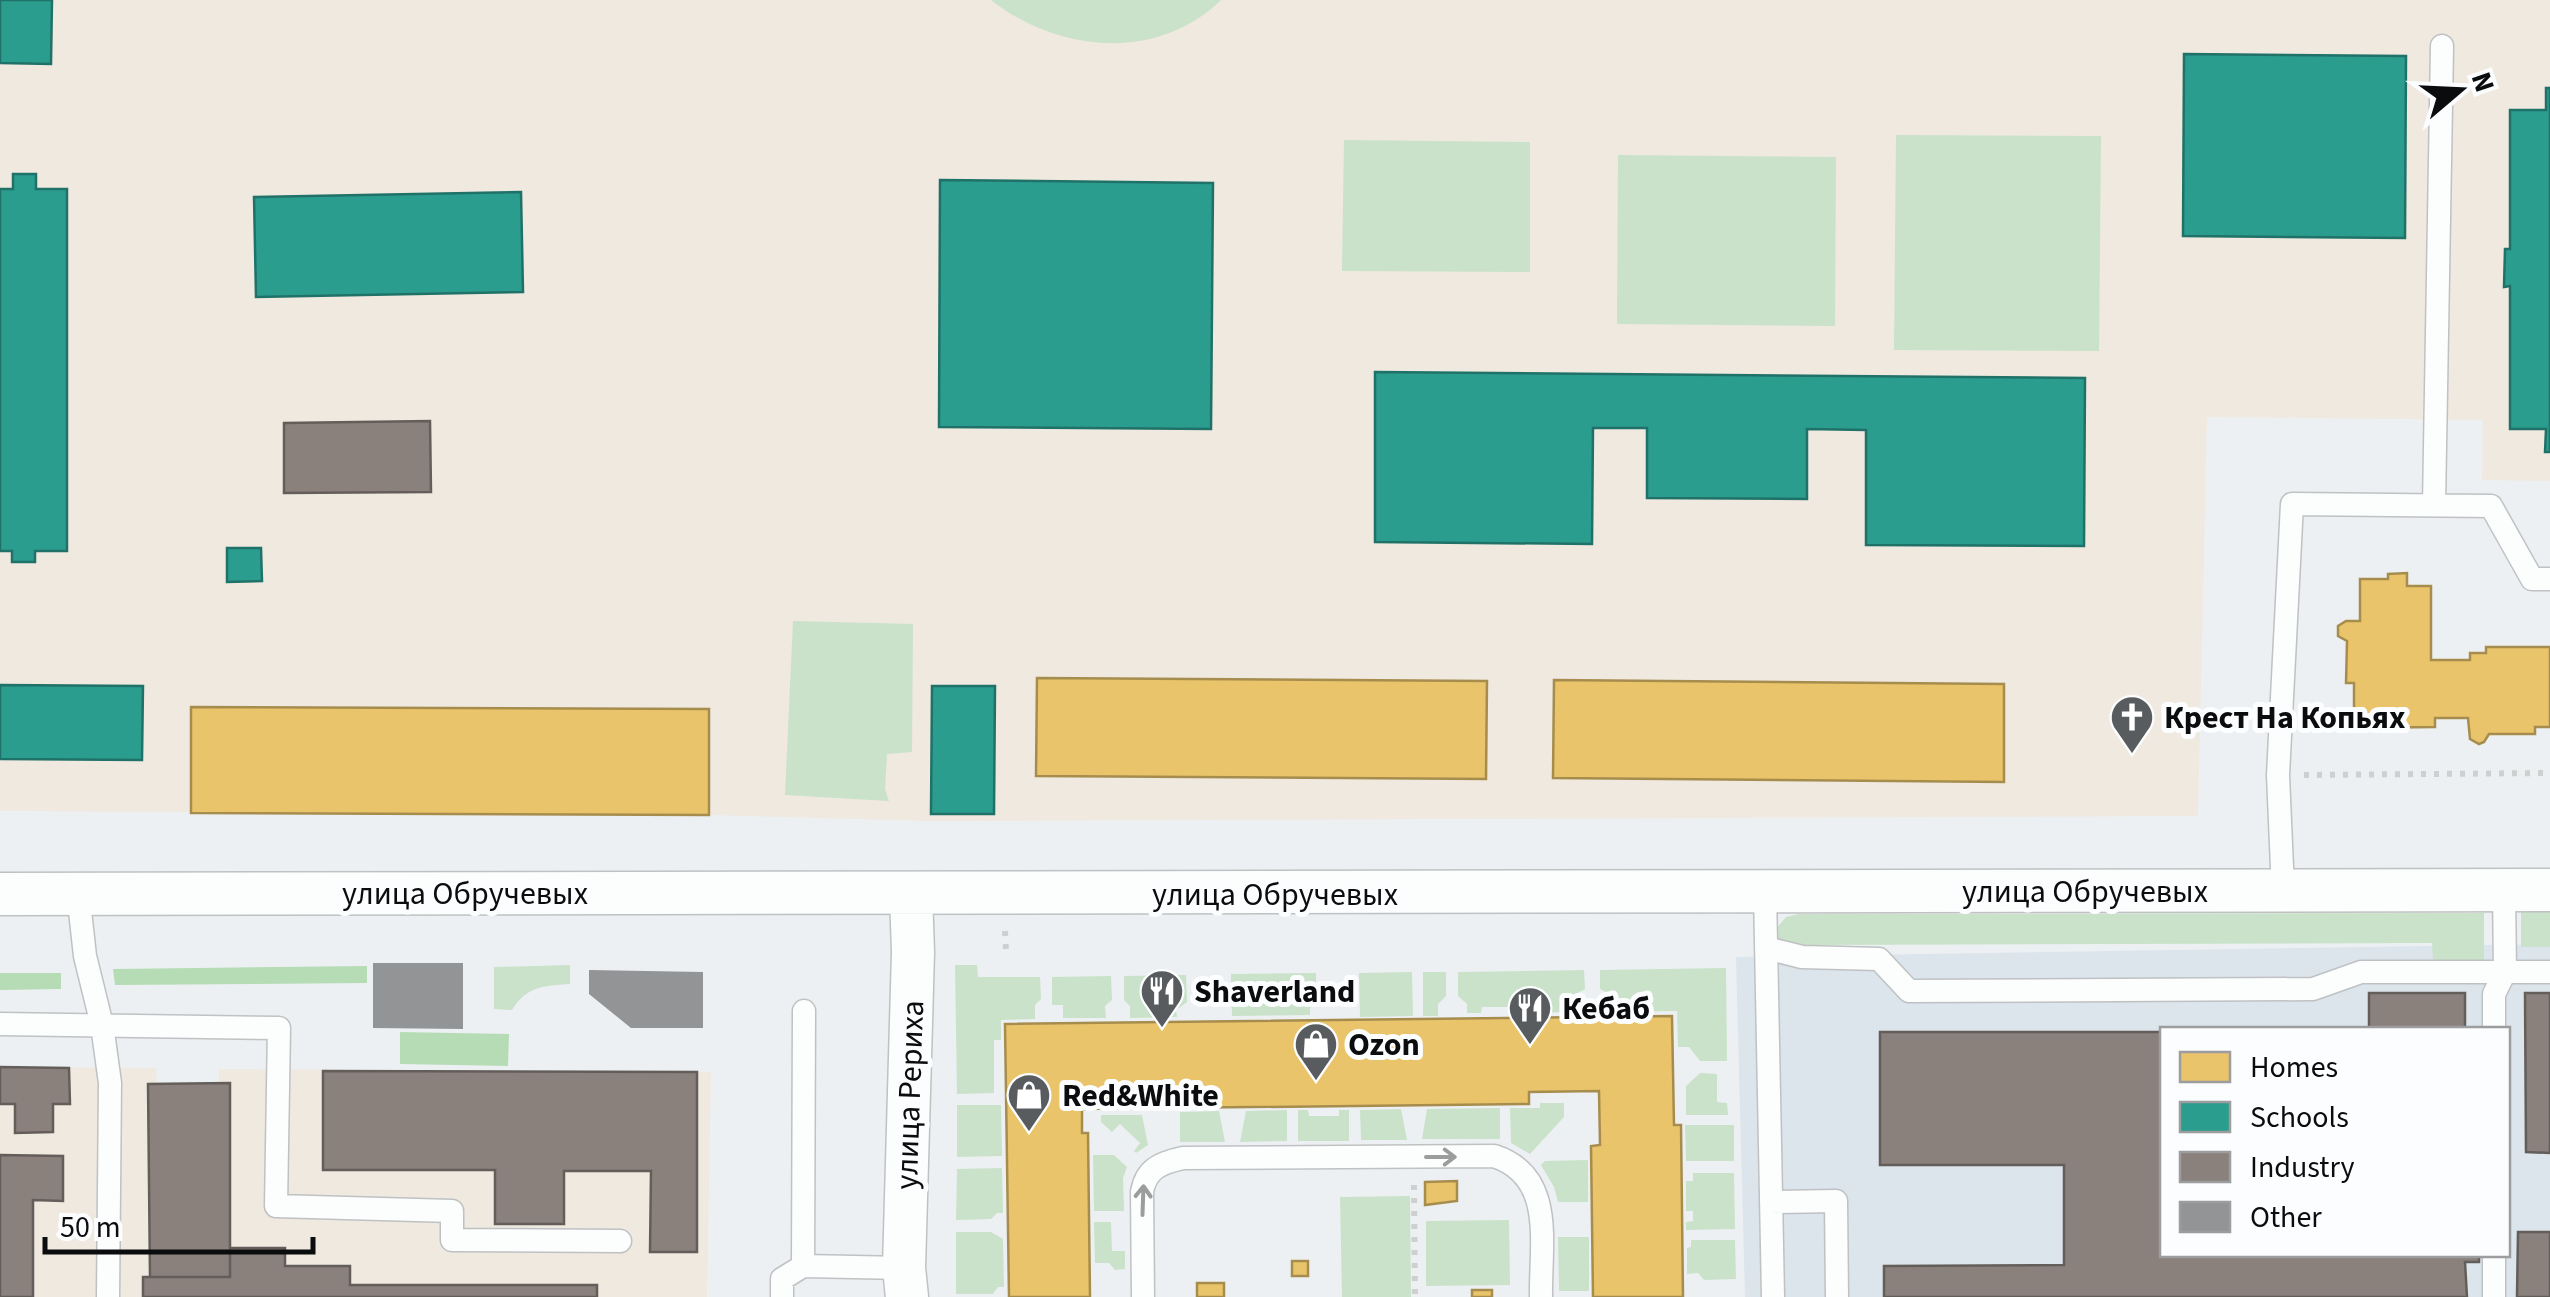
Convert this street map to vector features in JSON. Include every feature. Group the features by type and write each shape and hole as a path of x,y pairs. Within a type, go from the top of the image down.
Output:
{"street":[{"name":"улица Обручевых","path":"0,894 2550,890"},
{"name":"улица Рериха","path":"906,1283 913,952 910,894"}],"lane":[{"path":"2434,505 2442,46"},
{"path":"2283,891 2278,775 2292,504 2492,506 2532,579 2550,579"},
{"path":"2494,1027 2494,994 2504,972 2504,890"},
{"path":"1765,892 1773,1297"},
{"path":"78,893 85,956 102,1025 110,1083 108,1297"},
{"path":"1766,948 1802,957 1879,959 1909,991 2314,989 2361,972 2550,972"},
{"path":"802,1266 804,1012"},
{"path":"0,1024 278,1028 276,1206 452,1210 452,1240 620,1241"},
{"path":"1143,1297 1144,1177 1162,1162 1183,1158 1494,1156 1513,1162 1531,1179 1540,1202 1540,1297"},
{"path":"1771,1202 1836,1200 1837,1297"},
{"path":"2494,1257 2494,1297"},
{"path":"782,1297 782,1279 802,1266 906,1283"}],"path":[{"path":"2278,775 2550,773"},
{"path":"1414,1157 1415,1297"}],"shaded area":[{"path":"0,0 2550,0 2550,481 2482,480 2483,420 2207,417 2198,816 929,821 709,815 0,811"},
{"path":"2550,944 2550,1297 1745,1297 1736,957"},
{"path":"0,1067 156,1068 157,1084 219,1083 219,1069 711,1072 707,1297 0,1297"}],"green space":[{"path":"991,0 1221,0 1195,20 1167,34 1106,43 1046,31"},
{"path":"1896,135 2101,136 2099,351 1894,350"},
{"path":"1344,140 1530,142 1530,272 1342,271"},
{"path":"1618,155 1836,157 1835,326 1617,324"},
{"path":"793,621 913,624 912,752 887,754 885,789 889,801 785,795"},
{"path":"2521,912 2550,912 2550,947 2521,947"},
{"path":"2484,913 2484,960 2433,960 2432,943 1802,945 1770,936 1786,917 1799,914"},
{"path":"570,965 570,984 536,989 512,1010 494,1009 494,967"},
{"path":"955,965 977,965 978,977 1040,977 1041,999 1035,1005 1035,1019 1001,1020 1001,1040 994,1040 994,1093 957,1094"},
{"path":"367,966 367,983 115,985 113,969"},
{"path":"1726,968 1727,1061 1700,1061 1689,1047 1678,1047 1677,1011 1616,1012 1617,998 1600,989 1600,970"},
{"path":"1584,970 1585,989 1568,998 1568,1012 1526,1013 1525,1007 1482,1007 1481,1013 1467,1013 1467,1004 1458,996 1458,972"},
{"path":"1412,972 1413,1016 1360,1017 1359,973"},
{"path":"1423,972 1446,972 1446,996 1438,1004 1438,1016 1423,1016"},
{"path":"0,973 61,973 61,989 0,990"},
{"path":"1316,973 1316,1000 1310,1015 1232,1016 1231,974"},
{"path":"1186,975 1187,1002 1176,1010 1177,1017 1130,1018 1130,1006 1124,1000 1124,976"},
{"path":"1111,976 1112,1000 1105,1006 1106,1018 1063,1018 1063,1005 1052,1005 1052,977"},
{"path":"400,1032 509,1034 508,1066 400,1064"},
{"path":"1700,1073 1717,1074 1717,1102 1727,1103 1728,1115 1686,1115 1686,1086"},
{"path":"1540,1103 1564,1103 1564,1117 1530,1154 1511,1143 1510,1108 1540,1108"},
{"path":"957,1105 1001,1105 1002,1156 957,1157"},
{"path":"1500,1108 1500,1139 1422,1139 1427,1109"},
{"path":"1401,1109 1407,1140 1361,1140 1360,1110"},
{"path":"1287,1110 1287,1141 1240,1142 1246,1111"},
{"path":"1298,1110 1308,1110 1309,1116 1339,1116 1339,1110 1349,1110 1349,1141 1298,1141"},
{"path":"1219,1111 1225,1142 1180,1142 1180,1112"},
{"path":"1101,1115 1142,1115 1148,1145 1136,1153 1140,1143 1120,1124 1112,1132 1101,1122"},
{"path":"1685,1125 1734,1125 1734,1161 1686,1161"},
{"path":"1093,1155 1114,1155 1127,1167 1123,1178 1124,1211 1094,1211"},
{"path":"1588,1160 1588,1202 1558,1202 1541,1165 1545,1161"},
{"path":"1002,1168 1003,1213 991,1219 956,1220 957,1169"},
{"path":"1693,1173 1734,1173 1735,1229 1686,1230 1686,1222 1693,1221 1693,1211 1686,1211 1686,1181 1693,1181"},
{"path":"1410,1196 1411,1297 1342,1297 1340,1197"},
{"path":"1509,1220 1510,1285 1426,1286 1426,1221"},
{"path":"1094,1222 1111,1222 1112,1251 1125,1251 1125,1269 1095,1263"},
{"path":"956,1232 991,1232 1003,1239 1004,1287 998,1287 993,1294 956,1294"},
{"path":"1558,1237 1589,1237 1589,1291 1559,1291"},
{"path":"1691,1240 1735,1240 1736,1279 1704,1280 1698,1273 1687,1274 1687,1248 1691,1247"}],"building: Homes":[{"path":"2407,573 2407,586 2431,586 2431,660 2470,660 2470,653 2486,653 2486,647 2550,647 2550,727 2535,727 2535,734 2489,734 2479,744 2470,739 2468,718 2435,718 2435,727 2354,728 2354,683 2346,683 2347,641 2338,636 2338,626 2346,621 2360,621 2360,579 2388,579 2388,574"},
{"path":"1037,678 1487,681 1486,779 1036,776"},
{"path":"1554,680 2004,684 2004,782 1553,778"},
{"path":"191,707 709,709 709,815 191,813"},
{"path":"1672,1016 1674,1125 1681,1125 1683,1297 1593,1297 1591,1146 1600,1145 1599,1091 1529,1092 1529,1104 1082,1109 1082,1133 1088,1133 1090,1297 1009,1297 1005,1024"},
{"path":"1457,1181 1457,1201 1425,1205 1425,1182"},
{"path":"1292,1261 1308,1261 1308,1276 1292,1276"},
{"path":"1197,1283 1224,1283 1224,1297 1197,1297"},
{"path":"1472,1290 1492,1290 1492,1297 1472,1297"}],"building: Schools":[{"path":"0,0 52,0 51,64 0,63"},
{"path":"2184,54 2406,56 2405,238 2183,236"},
{"path":"2546,88 2550,88 2550,452 2545,452 2546,429 2510,429 2510,286 2504,287 2505,249 2510,249 2510,110 2546,110"},
{"path":"13,174 36,174 36,189 67,189 67,551 35,551 35,562 12,562 12,551 0,551 0,189 13,189"},
{"path":"940,180 1213,183 1211,429 939,427"},
{"path":"521,192 523,292 256,297 254,197"},
{"path":"1375,372 2085,378 2084,546 1866,545 1866,430 1807,429 1807,499 1647,498 1647,428 1593,428 1592,544 1375,542"},
{"path":"227,548 261,548 262,581 227,582"},
{"path":"0,685 143,686 142,760 0,759"},
{"path":"932,686 995,686 994,814 931,814"}],"building: Industry":[{"path":"430,421 431,492 284,493 284,423"},
{"path":"2369,993 2465,993 2465,1027 2369,1027"},
{"path":"2525,993 2550,993 2550,1153 2526,1152"},
{"path":"1880,1032 2160,1032 2160,1257 2479,1257 2479,1262 2465,1262 2467,1297 1884,1297 1884,1266 2064,1265 2064,1165 1880,1165"},
{"path":"0,1067 69,1068 70,1104 53,1104 53,1132 15,1133 15,1104 0,1104"},
{"path":"323,1071 697,1072 697,1252 650,1252 651,1171 564,1171 564,1224 495,1224 495,1170 323,1170"},
{"path":"230,1083 230,1277 150,1277 148,1084"},
{"path":"0,1155 63,1156 63,1201 33,1200 33,1297 0,1297"},
{"path":"2518,1232 2550,1232 2550,1297 2517,1297"},
{"path":"230,1248 285,1248 285,1266 350,1266 350,1285 597,1285 597,1297 143,1297 143,1277 230,1277"}],"building: Other":[{"path":"373,963 463,963 463,1029 373,1028"},
{"path":"589,970 703,972 703,1028 631,1028 589,994"}],"place":[{"name":"Крест На Копьях","path":"2132,755"},
{"name":"Shaverland","path":"1162,1029"},
{"name":"Кебаб","path":"1530,1046"},
{"name":"Ozon","path":"1316,1082"},
{"name":"Red&White","path":"1029,1133"}]}
